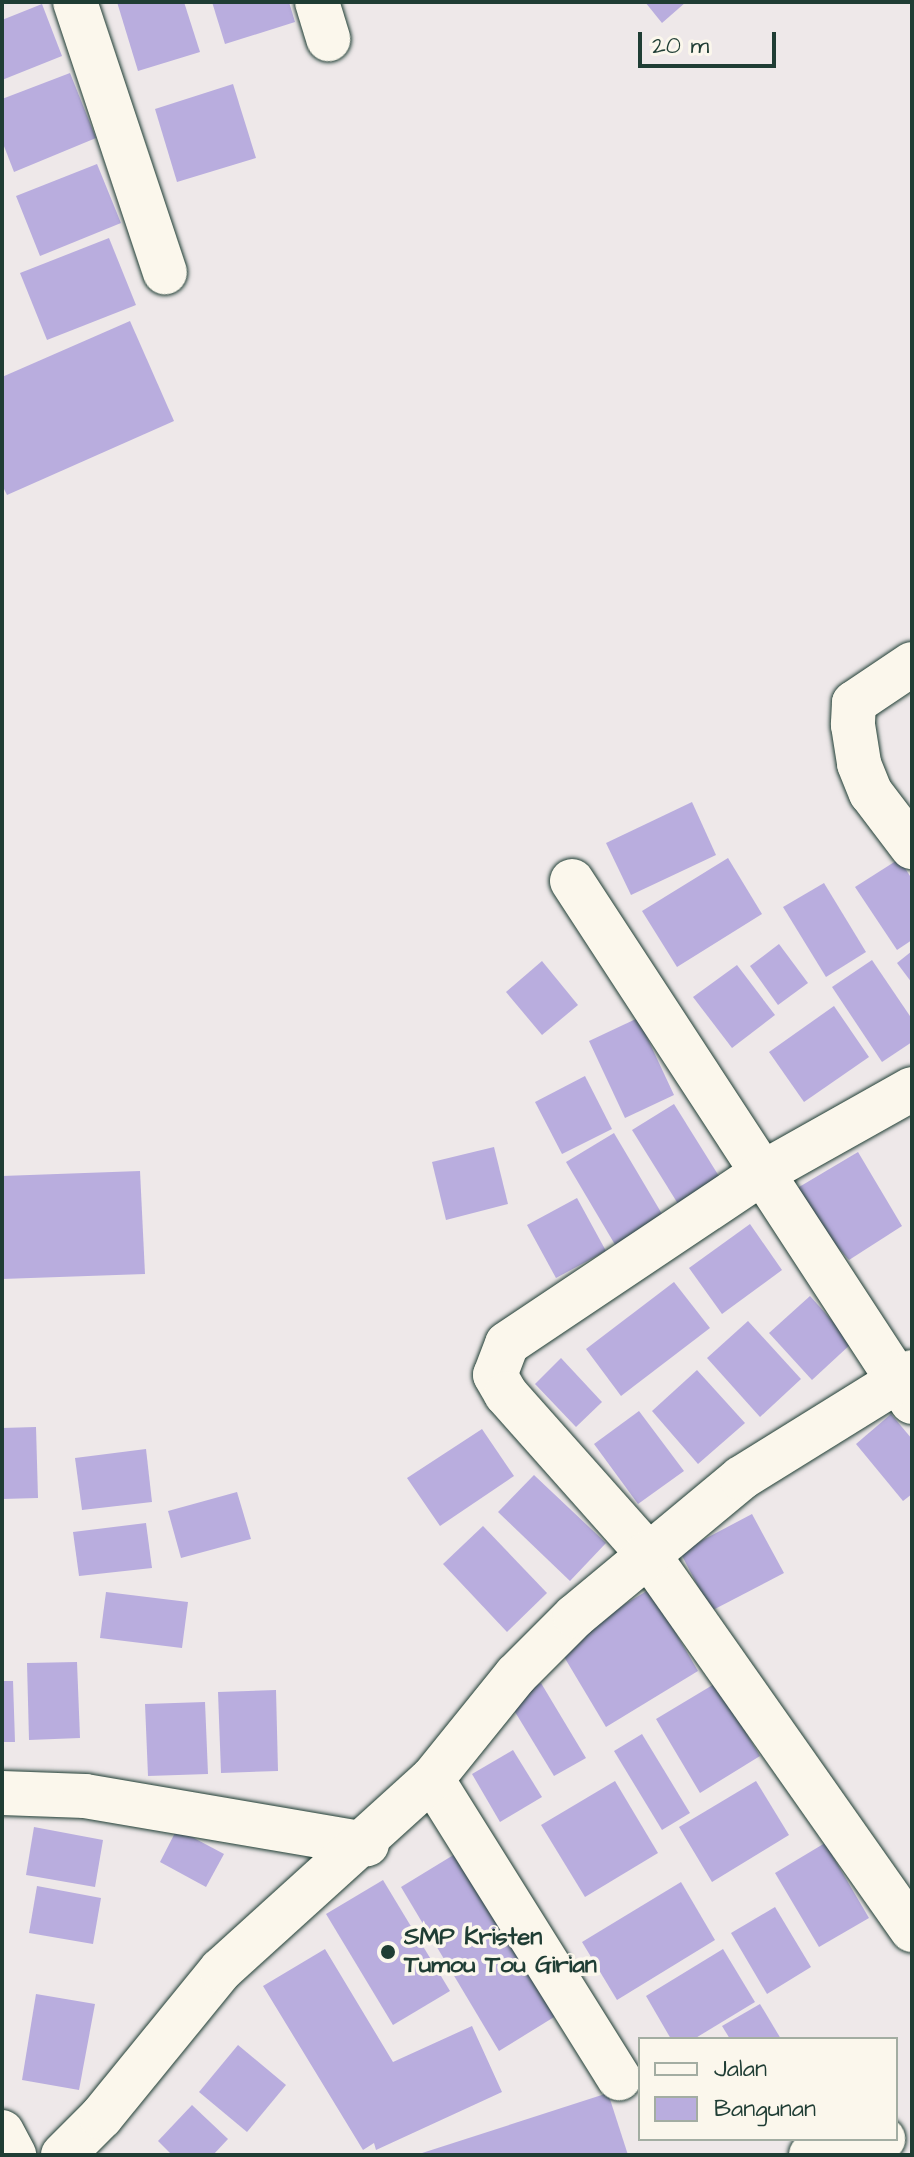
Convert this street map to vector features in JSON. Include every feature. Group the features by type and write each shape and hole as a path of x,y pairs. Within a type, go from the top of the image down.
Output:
{"street":[{"path":"75,2 165,272"},
{"path":"912,664 854,703 853,725 859,764 871,793 912,847"},
{"path":"63,2155 101,2117 221,1970 367,1844 432,1779 516,1675 647,1553 741,1478 908,1385 759,1175 572,881"},
{"path":"912,1089 759,1175 507,1344 498,1356 495,1375 506,1394 647,1553 912,1930"},
{"path":"432,1779 619,2078"},
{"path":"2,1793 85,1796 367,1844"},
{"path":"2,2132 14,2155"},
{"path":"811,2155 874,2141"}],"building":[{"path":"117,2 184,2 200,52 138,71"},
{"path":"212,2 289,2 295,22 225,44"},
{"path":"645,2 686,2 662,23"},
{"path":"42,4 62,56 2,80 2,20"},
{"path":"70,73 96,138 14,172 2,141 2,99"},
{"path":"233,84 256,158 177,182 155,109"},
{"path":"97,164 121,223 40,256 16,196"},
{"path":"109,238 136,305 47,340 20,273"},
{"path":"130,321 174,421 7,495 2,485 2,377"},
{"path":"692,802 716,855 631,895 606,843"},
{"path":"728,858 762,914 677,967 642,911"},
{"path":"899,859 912,879 912,940 897,950 855,887"},
{"path":"824,883 866,952 826,977 783,907"},
{"path":"779,944 808,983 778,1005 750,966"},
{"path":"912,951 912,983 897,963"},
{"path":"872,960 912,1019 912,1042 882,1062 832,987"},
{"path":"542,961 578,1005 542,1035 506,992"},
{"path":"737,965 775,1015 732,1048 693,997"},
{"path":"834,1006 869,1057 804,1102 769,1052"},
{"path":"638,1018 674,1095 625,1118 589,1041"},
{"path":"585,1076 612,1129 562,1154 535,1102"},
{"path":"674,1104 722,1181 680,1207 632,1130"},
{"path":"614,1133 665,1219 617,1248 566,1162"},
{"path":"494,1147 508,1204 446,1220 432,1162"},
{"path":"858,1152 902,1226 849,1260 789,1193"},
{"path":"140,1171 145,1274 2,1279 2,1176"},
{"path":"577,1198 606,1251 556,1278 527,1225"},
{"path":"750,1224 782,1270 722,1314 689,1268"},
{"path":"674,1282 710,1328 621,1396 586,1349"},
{"path":"810,1296 852,1343 812,1380 769,1333"},
{"path":"748,1321 801,1379 760,1417 707,1358"},
{"path":"561,1358 602,1402 576,1427 535,1384"},
{"path":"697,1370 745,1423 698,1464 652,1411"},
{"path":"639,1411 684,1471 638,1504 594,1444"},
{"path":"891,1414 912,1439 912,1494 903,1501 856,1444"},
{"path":"36,1427 38,1498 2,1499 2,1428"},
{"path":"482,1429 514,1476 440,1526 407,1478"},
{"path":"146,1449 152,1502 82,1510 75,1458"},
{"path":"534,1475 606,1543 570,1581 498,1512"},
{"path":"237,1492 251,1539 181,1558 168,1511"},
{"path":"752,1514 784,1573 711,1611 680,1552"},
{"path":"146,1523 152,1568 79,1576 73,1532"},
{"path":"483,1526 547,1593 507,1632 443,1564"},
{"path":"650,1589 698,1671 606,1727 557,1645"},
{"path":"106,1592 188,1602 182,1648 100,1638"},
{"path":"77,1662 80,1738 29,1740 27,1663"},
{"path":"2,1681 13,1681 15,1742 2,1742"},
{"path":"541,1683 586,1758 554,1776 509,1702"},
{"path":"716,1683 760,1756 700,1793 656,1719"},
{"path":"276,1690 278,1771 221,1773 218,1692"},
{"path":"205,1702 208,1774 148,1776 145,1704"},
{"path":"642,1734 690,1813 662,1830 614,1751"},
{"path":"513,1750 542,1797 500,1822 472,1774"},
{"path":"615,1781 658,1853 585,1897 541,1825"},
{"path":"756,1781 789,1835 712,1882 679,1827"},
{"path":"34,1827 103,1840 95,1887 26,1875"},
{"path":"177,1829 224,1854 206,1887 160,1862"},
{"path":"825,1843 869,1918 819,1947 775,1873"},
{"path":"460,1851 559,2014 499,2051 401,1887"},
{"name":"SMP Kristen Tumou Tou Girian","path":"383,1880 450,1991 393,2025 326,1914"},
{"path":"681,1882 715,1940 617,2000 582,1942"},
{"path":"37,1886 101,1898 93,1944 29,1933"},
{"path":"775,1907 811,1967 767,1994 731,1933"},
{"path":"325,1949 393,2062 472,2026 502,2092 376,2150 374,2143 363,2150 263,1986"},
{"path":"723,1949 755,2002 697,2037 670,2037 646,1996"},
{"path":"36,1994 95,2004 79,2090 22,2080"},
{"path":"760,2004 780,2037 729,2037 722,2026"},
{"path":"238,2045 286,2085 247,2132 199,2092"},
{"path":"608,2093 628,2155 419,2155 419,2154"},
{"path":"192,2105 228,2139 213,2155 172,2155 158,2141"}],"place":[{"name":"SMP Kristen Tumou Tou Girian","path":"388,1952"}]}
